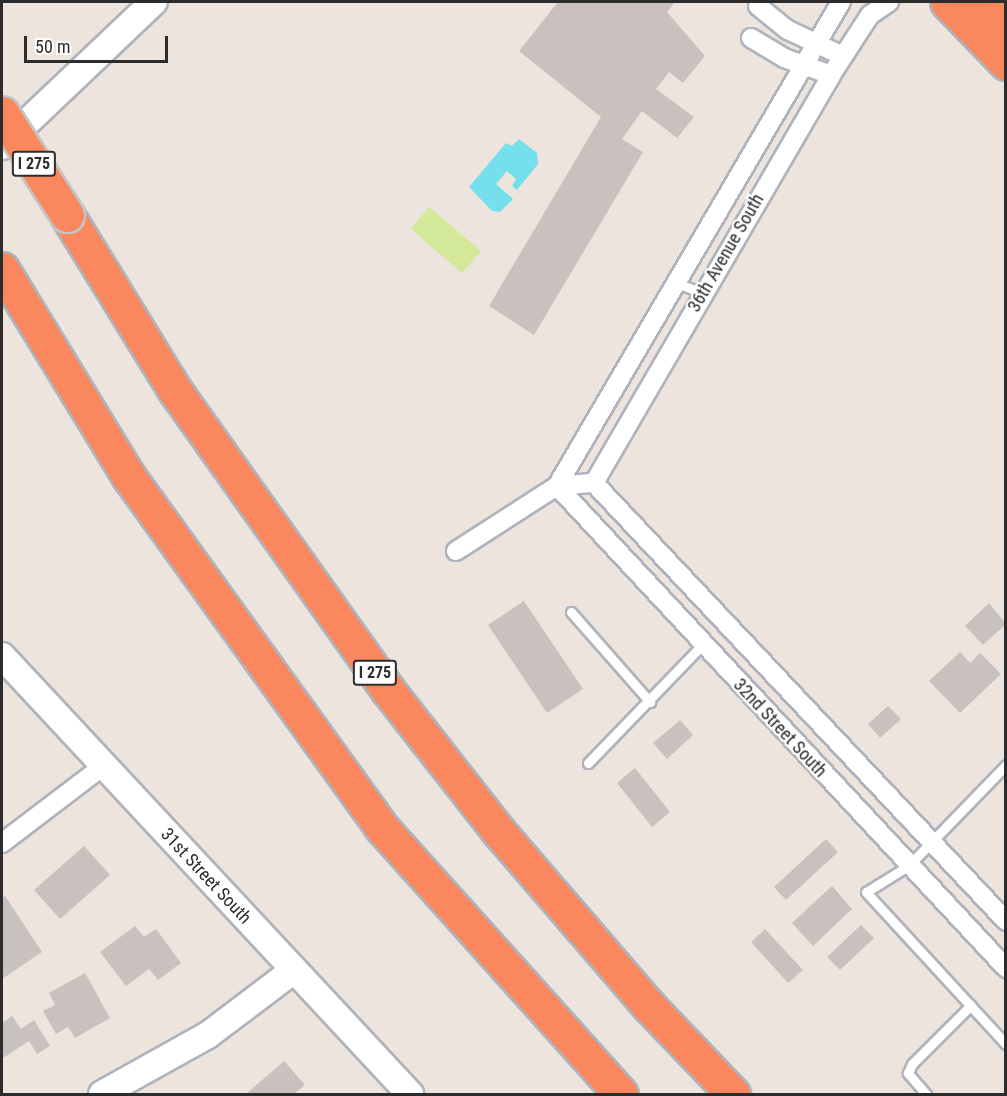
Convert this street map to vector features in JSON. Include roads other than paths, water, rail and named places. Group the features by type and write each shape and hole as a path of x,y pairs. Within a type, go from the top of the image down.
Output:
{"highway":[{"path":"947,2 1005,63"},
{"path":"982,2 1005,25"},
{"name":"I 275","path":"2,113 183,402 387,689 500,833 648,1005 733,1095"},
{"path":"2,269 129,477 369,810 509,975 621,1095"}],"street":[{"path":"2,146 154,2"},
{"name":"36th Avenue South","path":"456,551 557,486 674,282 841,2"},
{"name":"36th Avenue South","path":"557,486 594,483 702,292 831,75 870,15 889,2"},
{"path":"759,6 815,44 843,56"},
{"path":"751,38 831,75"},
{"name":"32nd Street South","path":"594,483 1005,921"},
{"name":"32nd Street South","path":"557,486 1005,968"},
{"name":"31st Street South","path":"2,656 410,1095"},
{"path":"2,843 103,766"},
{"path":"102,1095 208,1035 294,970"}],"lane":[{"path":"674,282 702,292"},
{"path":"571,612 650,702"},
{"path":"588,763 650,702 703,644"},
{"path":"1005,765 908,866 866,892 1005,1044"},
{"path":"926,1095 908,1073 912,1064 971,1005"}],"water":[{"path":"519,139 537,153 538,164 517,190 512,186 516,179 507,171 496,184 513,199 500,212 492,211 469,187 506,143 512,146"}]}
